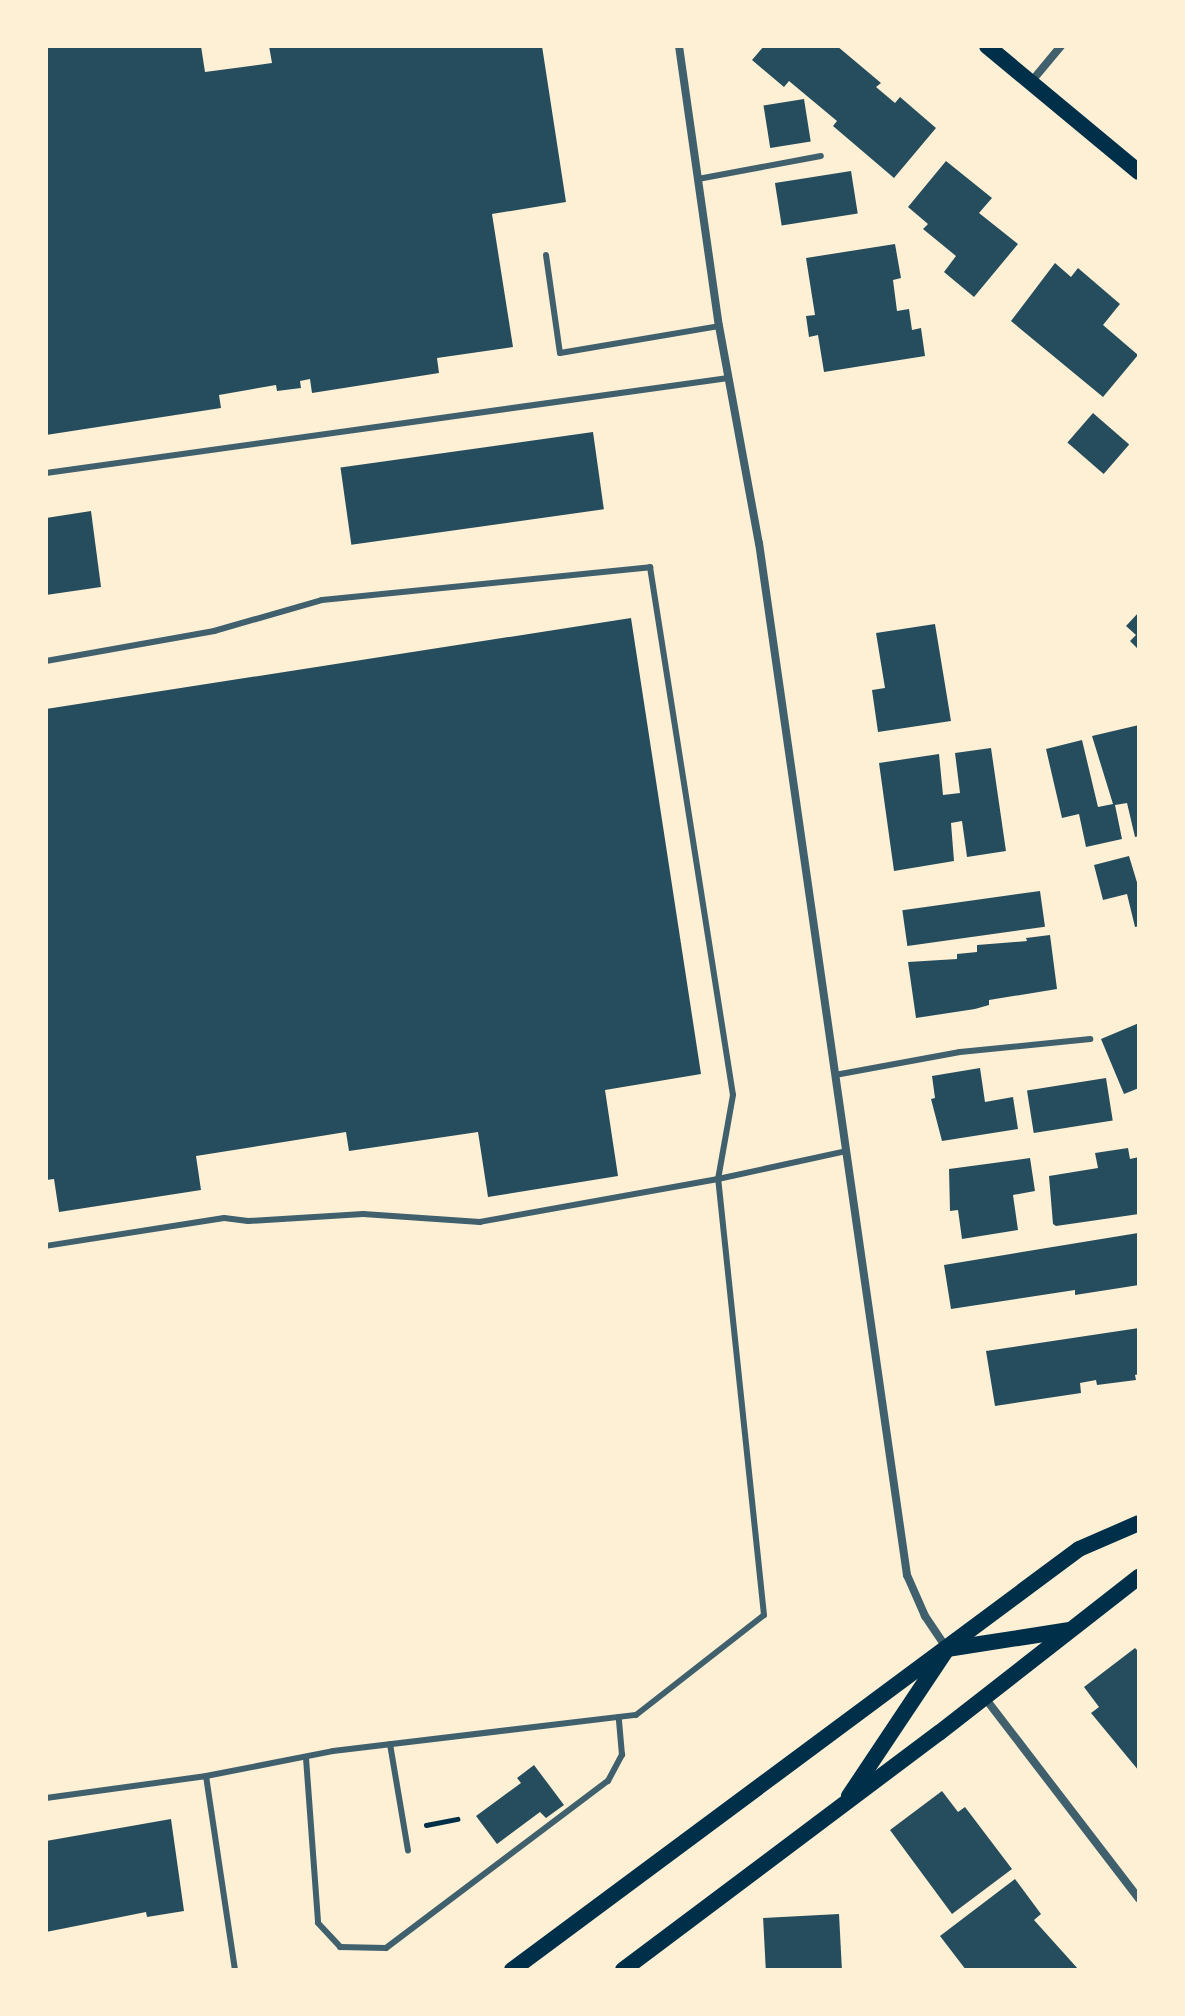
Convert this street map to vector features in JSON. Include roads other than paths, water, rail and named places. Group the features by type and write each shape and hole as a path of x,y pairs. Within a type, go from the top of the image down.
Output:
{"main road":[{"path":"987,46 1139,172"},
{"path":"512,1970 1079,1549 1139,1523"},
{"path":"623,1970 985,1698 1139,1577"},
{"path":"841,1807 947,1649 1072,1629"}],"street":[{"path":"679,46 719,326 759,543 907,1575 925,1616 947,1649"},
{"path":"1031,82 1061,46"},
{"path":"985,1698 1139,1899"}],"lane":[{"path":"698,179 821,156"},
{"path":"546,255 560,353 719,326"},
{"path":"46,473 728,378"},
{"path":"46,661 214,631 322,600 650,567 733,1095 718,1179 764,1615 636,1715 390,1744 206,1776 46,1798"},
{"path":"835,1075 960,1052 1090,1039"},
{"path":"46,1246 224,1218 248,1221 363,1214 480,1222 718,1179 846,1151"},
{"path":"306,1758 318,1923 340,1947 386,1948 608,1781 622,1755 619,1717"},
{"path":"390,1744 408,1850"},
{"path":"206,1776 233,1970"}]}
